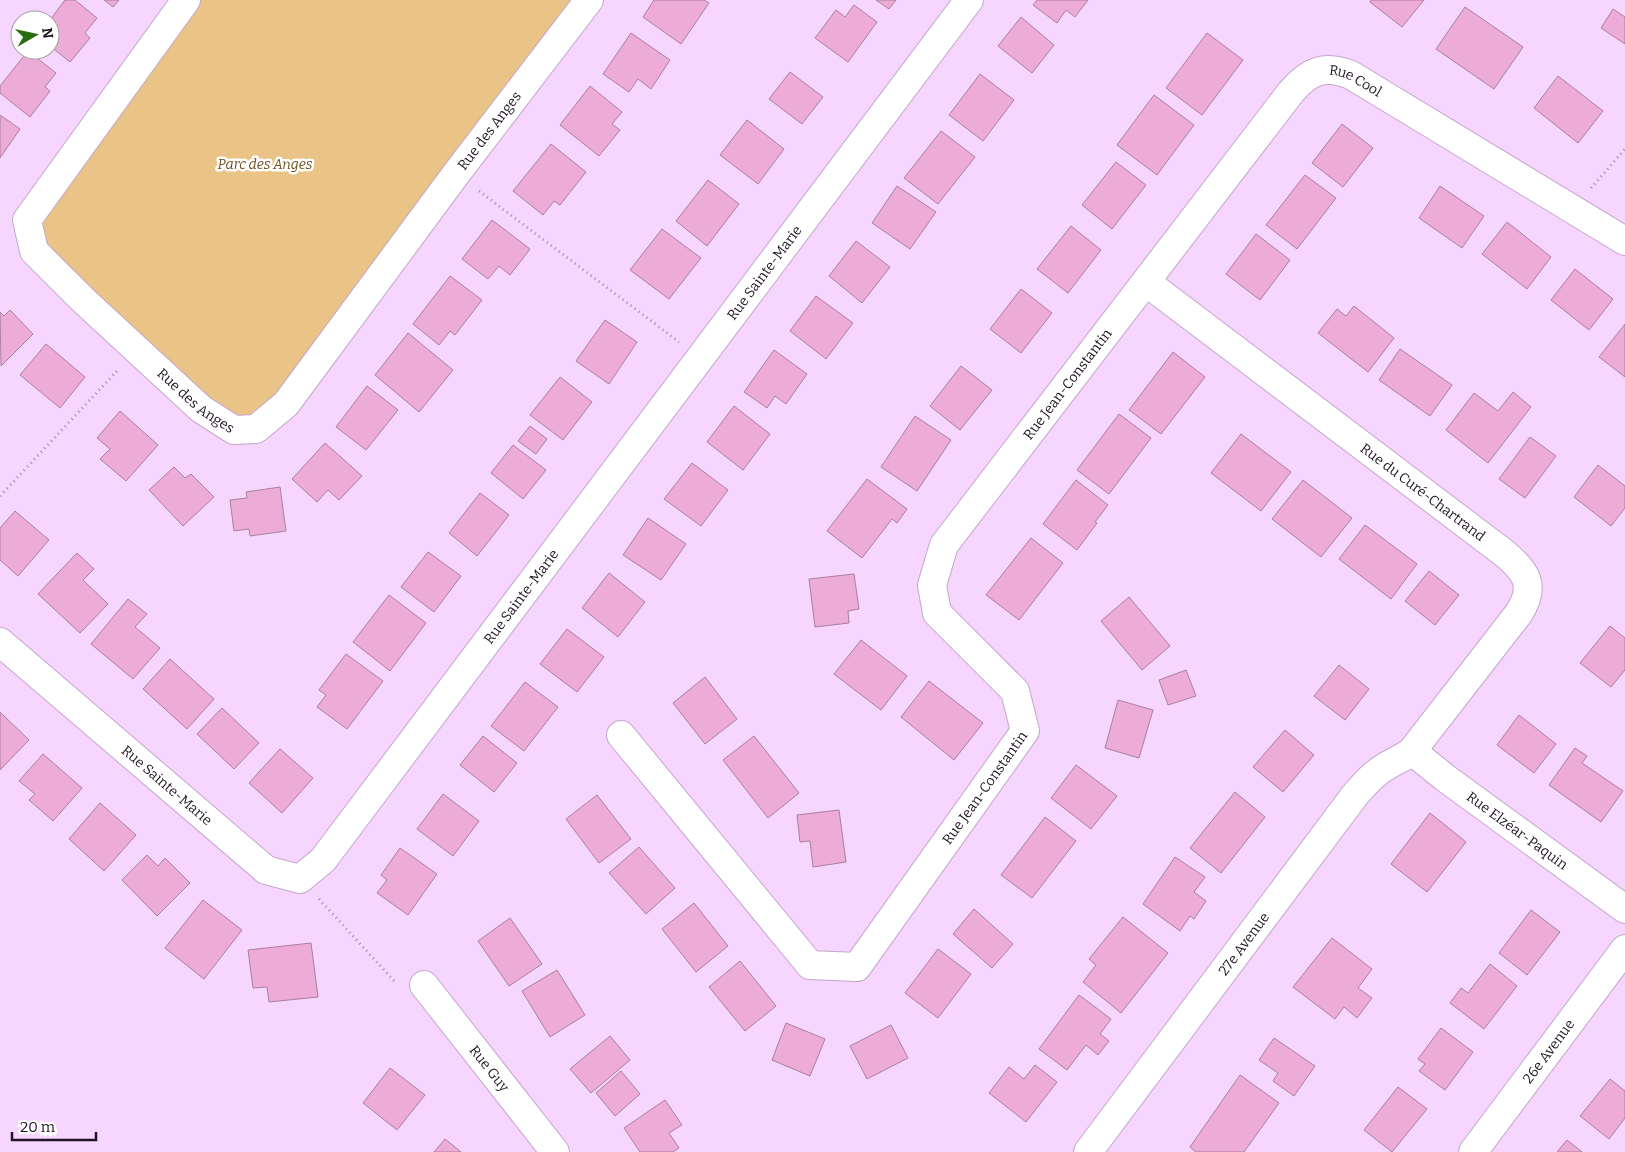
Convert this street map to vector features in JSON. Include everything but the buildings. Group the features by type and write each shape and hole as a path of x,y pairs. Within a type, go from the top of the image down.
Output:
{"street":[{"name":"Rue des Anges","path":"186,0 27,220 34,251 82,299 201,409 234,430 256,429 286,404 456,174 590,0"},
{"name":"Rue Sainte-Marie","path":"0,642 266,870 300,878 323,860 969,0"},
{"name":"Rue Cool","path":"1146,282 1291,92 1302,80 1314,73 1327,69 1340,70 1365,82 1625,241"},
{"name":"Rue Jean-Constantin","path":"620,735 810,965 857,967 1026,731 1015,691 937,613 932,585 944,545 1146,282"},
{"name":"Rue du Curé-Chartrand","path":"1146,282 1504,553 1521,569 1528,586 1528,596 1525,603 1412,751"},
{"name":"Rue Elzéar-Paquin","path":"1412,751 1444,777 1625,909"},
{"name":"27e Avenue","path":"1088,1152 1355,795 1386,766 1405,757 1412,751"},
{"name":"26e Avenue","path":"1473,1152 1625,950"},
{"name":"Rue Guy","path":"424,985 555,1152"}],"path":[{"path":"1587,193 1625,149"},
{"path":"456,174 700,358"},
{"path":"0,496 138,349"},
{"path":"300,878 396,984 424,985"}],"green space":[{"name":"Parc des Anges","path":"186,0 589,0 286,404 234,430 82,299 27,220"}]}
